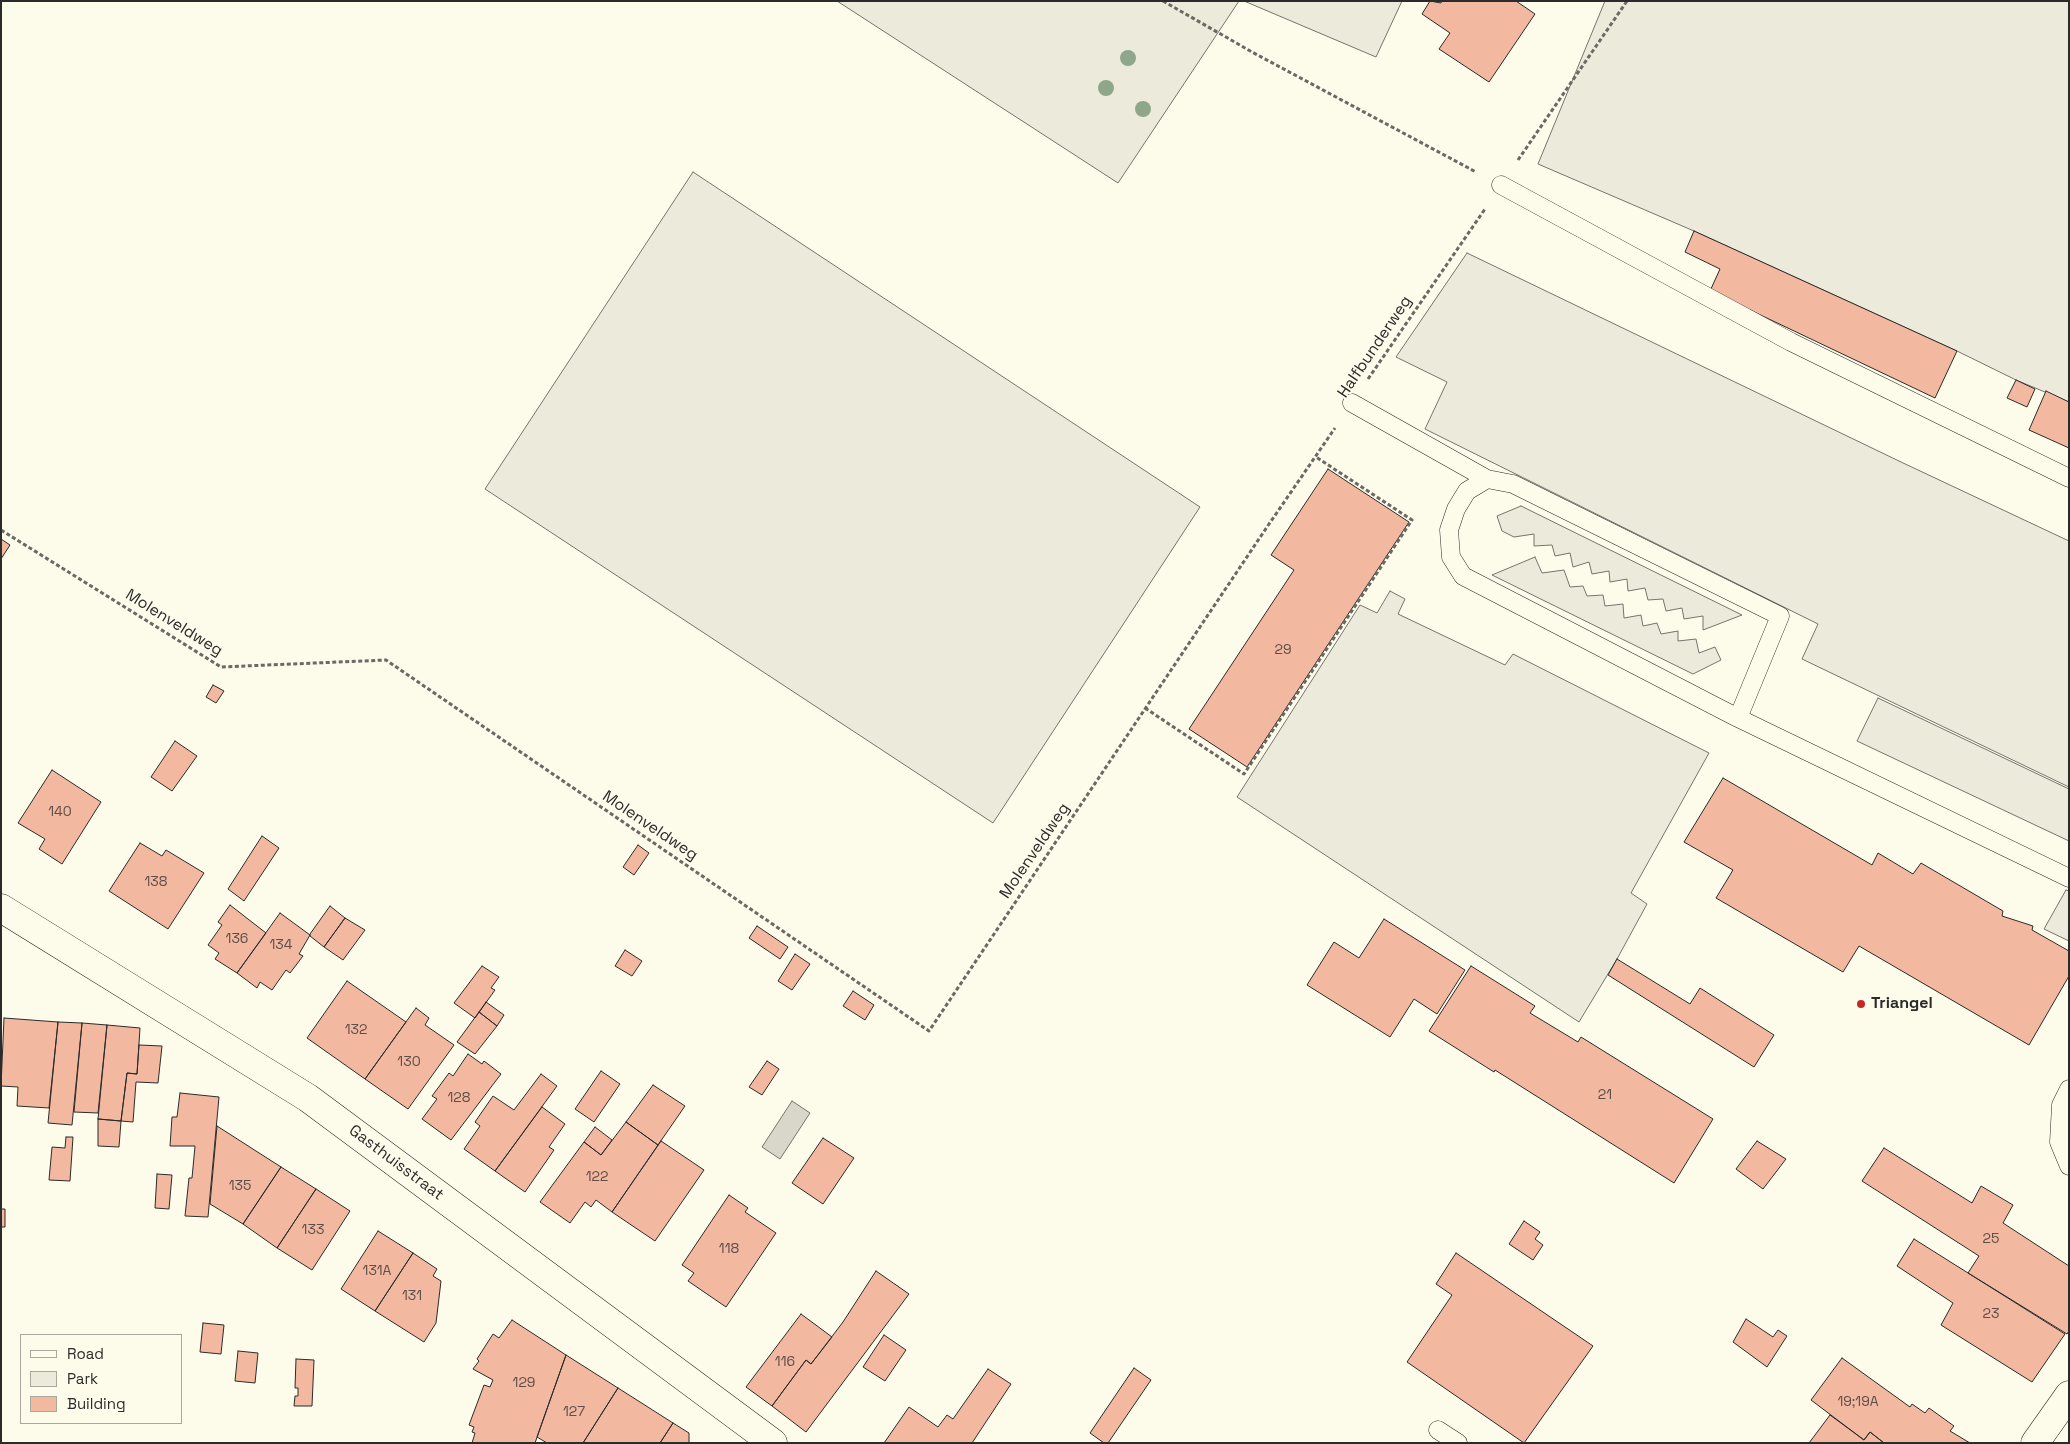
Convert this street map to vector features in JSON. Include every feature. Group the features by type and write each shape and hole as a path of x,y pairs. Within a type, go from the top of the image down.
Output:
{"street":[{"name":"Gasthuisstraat","path":"1,908 308,1098 773,1443"},
{"path":"2035,1443 2069,1394"}],"lane":[{"path":"1501,186 1791,342 2069,478"},
{"path":"1352,402 1487,480 1513,484 1780,616 1738,718"},
{"path":"1487,480 1467,491 1456,509 1449,530 1450,557 1463,576 1738,718 2069,878"},
{"path":"2069,1089 2061,1105 2059,1142 2069,1166"},
{"path":"1438,1430 1458,1443"}],"path":[{"path":"1163,1 1252,52 1501,186"},
{"name":"Halfbunderweg","path":"1145,708 1627,1"},
{"path":"1145,708 1244,774 1412,520 1316,456"},
{"name":"Molenveldweg","path":"1,530 221,667 386,660 929,1031 1145,708"}],"green space":[{"path":"837,1 1239,1 1118,183"},
{"path":"1244,1 1402,1 1376,57"},
{"path":"1605,1 2069,1 2069,402 2016,380 1957,351 1694,231 1538,164"},
{"path":"693,172 1200,507 993,823 485,489"},
{"path":"1467,253 2069,541 2069,787 1802,659 1818,624 1425,429 1447,382 1396,357"},
{"path":"1390,591 1405,599 1398,614 1505,665 1513,654 1709,753 1631,893 1647,904 1579,1022 1237,797 1360,605 1377,613"}],"shaded area":[{"path":"1521,506 1742,615 1703,630 1703,616 1684,619 1682,608 1666,611 1663,599 1648,600 1645,588 1628,591 1627,579 1610,582 1609,571 1592,574 1589,562 1573,567 1570,553 1555,556 1552,545 1534,546 1534,534 1514,537 1502,531 1497,516"},
{"path":"1535,557 1542,573 1564,570 1570,587 1583,586 1587,596 1603,595 1605,606 1623,604 1624,618 1641,615 1643,626 1657,623 1661,634 1678,631 1678,641 1696,639 1699,653 1715,647 1721,660 1693,674 1492,575"},
{"path":"1878,698 2069,789 2069,841 1857,741"},
{"path":"2066,890 2069,891 2069,941 2044,929"},
{"path":"792,1101 810,1113 780,1159 762,1147"}],"building":[{"path":"1430,1 1441,3 1442,1 1516,1 1535,14 1489,82 1439,49 1450,33 1422,14"},
{"path":"1694,231 1957,351 1935,398 1710,291 1720,269 1685,252"},
{"path":"2016,380 2035,389 2027,407 2007,398"},
{"path":"2046,391 2069,402 2069,448 2029,430"},
{"path":"1328,469 1409,522 1247,767 1189,729 1294,570 1271,555"},
{"path":"1,539 10,545 1,559"},
{"path":"213,685 224,691 216,703 206,697"},
{"path":"175,741 197,756 172,791 151,777"},
{"path":"52,770 101,802 62,864 39,849 45,839 18,823"},
{"path":"1723,778 1872,865 1878,853 1913,874 1921,863 2003,911 2002,916 2033,926 2032,930 2069,951 2069,976 2029,1045 1859,946 1843,972 1716,898 1733,870 1684,842"},
{"path":"262,836 279,848 244,901 228,889"},
{"path":"140,843 162,856 166,850 204,873 168,929 109,891"},
{"path":"638,845 649,853 634,875 623,867"},
{"path":"230,905 266,933 237,973 215,959 219,953 208,945 222,925 218,922"},
{"path":"330,906 345,918 324,947 310,934"},
{"path":"280,913 310,935 299,954 303,956 290,973 286,970 272,990 260,982 257,988 237,973"},
{"path":"345,918 365,930 343,960 324,947"},
{"path":"1384,919 1465,970 1437,1014 1414,999 1390,1037 1307,985 1334,942 1359,958"},
{"path":"757,926 788,947 780,959 749,938"},
{"path":"625,950 642,961 632,976 615,966"},
{"path":"795,954 810,964 792,990 778,981"},
{"path":"1617,959 1690,1004 1700,988 1774,1035 1754,1067 1608,975"},
{"path":"482,966 499,977 491,988 495,990 475,1018 454,1003"},
{"path":"1471,966 1535,1006 1530,1013 1578,1042 1581,1037 1713,1119 1674,1183 1495,1070 1494,1072 1429,1031"},
{"path":"347,981 406,1022 365,1079 307,1038"},
{"path":"853,991 874,1005 865,1020 843,1006"},
{"path":"486,1002 504,1015 497,1026 479,1012"},
{"path":"416,1008 429,1018 425,1025 454,1045 408,1109 365,1079"},
{"path":"479,1012 497,1026 475,1054 457,1042"},
{"path":"4,1018 58,1022 49,1108 17,1106 18,1087 1,1086"},
{"path":"58,1022 82,1023 72,1125 48,1123"},
{"path":"82,1023 107,1025 98,1113 74,1112"},
{"path":"107,1025 140,1028 137,1074 127,1073 121,1121 98,1119"},
{"path":"139,1045 162,1046 158,1083 136,1082 133,1122 121,1121 127,1073 137,1074"},
{"path":"468,1054 482,1064 484,1061 501,1074 451,1140 422,1119 437,1099 432,1096 449,1073 453,1076"},
{"path":"767,1061 779,1069 762,1095 749,1087"},
{"path":"601,1071 620,1084 594,1122 575,1109"},
{"path":"541,1074 557,1086 495,1171 464,1149 480,1126 475,1122 493,1096 514,1110"},
{"path":"653,1085 685,1106 658,1145 626,1122"},
{"path":"180,1093 219,1097 208,1217 185,1216 189,1178 192,1178 195,1146 170,1146 172,1117 177,1117"},
{"path":"542,1107 565,1124 549,1147 554,1150 525,1192 495,1171"},
{"path":"98,1119 121,1121 119,1147 98,1146"},
{"path":"626,1122 658,1145 612,1212 596,1200 591,1207 585,1202 570,1223 540,1202 584,1142 601,1155"},
{"path":"217,1126 281,1167 243,1224 210,1204"},
{"path":"595,1127 612,1140 601,1155 584,1142"},
{"path":"66,1137 73,1137 70,1181 49,1180 52,1147 65,1148"},
{"path":"823,1138 854,1158 823,1204 792,1183"},
{"path":"661,1141 704,1170 655,1241 612,1212"},
{"path":"1757,1141 1786,1159 1763,1189 1736,1169"},
{"path":"1884,1148 1972,1203 1981,1186 2013,1205 2003,1223 2069,1266 2069,1331 2067,1334 1968,1273 1979,1256 1862,1181"},
{"path":"281,1167 316,1189 277,1248 243,1224"},
{"path":"157,1174 172,1175 169,1209 155,1208"},
{"path":"316,1189 350,1211 312,1270 277,1248"},
{"path":"729,1195 748,1208 745,1212 776,1233 726,1307 688,1281 694,1273 682,1265"},
{"path":"1,1209 5,1209 5,1227 1,1227"},
{"path":"1524,1221 1540,1232 1535,1239 1543,1245 1533,1260 1509,1244"},
{"path":"378,1231 413,1253 375,1311 341,1289"},
{"path":"1914,1239 2065,1334 2032,1382 1941,1325 1953,1303 1897,1266"},
{"path":"413,1253 437,1269 433,1276 441,1281 436,1323 424,1342 375,1311"},
{"path":"1456,1253 1593,1346 1524,1443 1407,1362 1452,1295 1436,1284"},
{"path":"876,1271 909,1294 806,1432 772,1406 806,1360 811,1364 843,1322"},
{"path":"801,1314 832,1337 811,1364 806,1360 772,1406 746,1387"},
{"path":"1746,1319 1773,1337 1778,1330 1787,1336 1767,1367 1733,1342"},
{"path":"512,1320 566,1355 535,1443 472,1443 475,1433 472,1432 474,1427 469,1425 484,1385 490,1387 493,1380 473,1369 493,1334 499,1338"},
{"path":"203,1323 224,1325 221,1354 200,1352"},
{"path":"884,1335 906,1350 885,1381 863,1367"},
{"path":"238,1351 258,1353 255,1383 235,1381"},
{"path":"566,1355 618,1388 583,1443 547,1443 537,1437"},
{"path":"1842,1358 1910,1407 1912,1404 1925,1413 1929,1408 1954,1426 1950,1431 1970,1443 1884,1443 1870,1432 1864,1440 1811,1400"},
{"path":"296,1359 314,1360 312,1406 294,1406 295,1396 298,1396 298,1388 295,1388"},
{"path":"1134,1368 1151,1380 1108,1443 1104,1443 1090,1433"},
{"path":"988,1369 1011,1384 972,1443 884,1443 909,1407 938,1427 947,1415 953,1419"},
{"path":"618,1388 673,1423 660,1443 583,1443"},
{"path":"1830,1415 1864,1440 1870,1432 1884,1443 1809,1443"},
{"path":"673,1423 689,1433 689,1443 660,1443"}],"place":[{"name":"Triangel","path":"1861,1004"}]}
